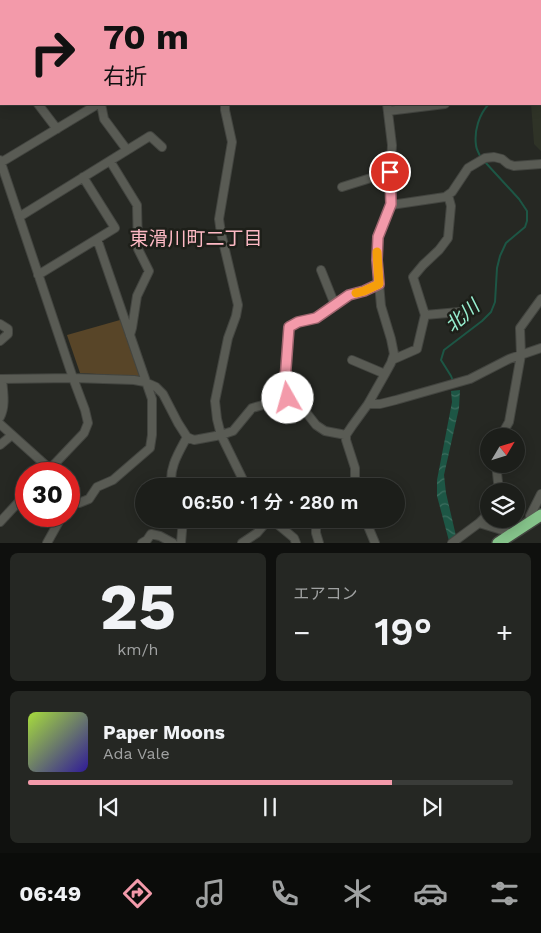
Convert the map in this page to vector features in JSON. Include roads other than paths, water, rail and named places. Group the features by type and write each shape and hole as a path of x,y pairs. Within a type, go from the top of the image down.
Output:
{"highway":[{"path":"498,543 541,515"}],"street":[{"path":"39,105 57,129"},
{"path":"57,462 84,433 88,422 0,162 97,105"},
{"path":"99,105 104,119 127,150"},
{"path":"226,105 225,110 232,142 219,219 238,305 228,338 215,401 221,435 242,478"},
{"path":"355,478 355,468 346,435 368,404 394,354 381,306 377,260 378,237 391,204 390,172 392,145 387,108 430,105"},
{"path":"19,217 150,136 162,147"},
{"path":"391,204 445,197 452,192 468,168 486,158 502,159 514,166 541,164"},
{"path":"110,160 137,204 138,249 149,271 138,296 130,336"},
{"path":"342,187 390,172"},
{"path":"38,275 115,228 83,177"},
{"path":"392,360 417,349 425,316 414,277 448,238 451,206 448,195"},
{"path":"80,503 89,499 97,487 113,480 150,448 152,435 152,399 97,239"},
{"path":"321,270 334,305"},
{"path":"288,398 285,381 289,327 298,322 316,318 349,295 379,284"},
{"path":"506,428 509,422 520,355 520,328 541,299"},
{"path":"425,316 459,312"},
{"path":"0,324 8,329 8,334 0,341"},
{"path":"368,404 388,402 462,382 509,359 541,348"},
{"path":"352,360 385,374"},
{"path":"0,416 3,403 1,379 73,378 134,380 146,382 156,387 163,394 178,424 187,437 194,440 233,431 252,408 288,398 295,398 316,425 325,431 346,435"},
{"path":"0,424 39,462"},
{"path":"0,445 12,435"},
{"path":"171,478 176,460 187,437"},
{"path":"541,494 530,516 541,506"},
{"path":"0,522 15,506"},
{"path":"452,543 479,523 504,531"},
{"path":"47,543 56,527"},
{"path":"182,528 182,543"},
{"path":"242,543 261,528"},
{"path":"281,528 294,538 296,543"},
{"path":"316,528 319,543"},
{"path":"369,528 375,543"},
{"path":"142,543 151,534 160,536 173,543"}],"water":[{"path":"460,390 459,408 444,475 446,493 456,536 449,541 437,496 437,480 452,402 451,391"}],"waterway":[{"name":"北川","path":"480,156 476,146 477,129 482,113 488,105"},
{"name":"北川","path":"453,381 441,360 444,350 491,312 495,302 497,268 500,256 506,243 525,227 527,221 527,211 519,199 485,162"}],"district":[{"name":"東滑川町二丁目","path":"196,238"}]}
